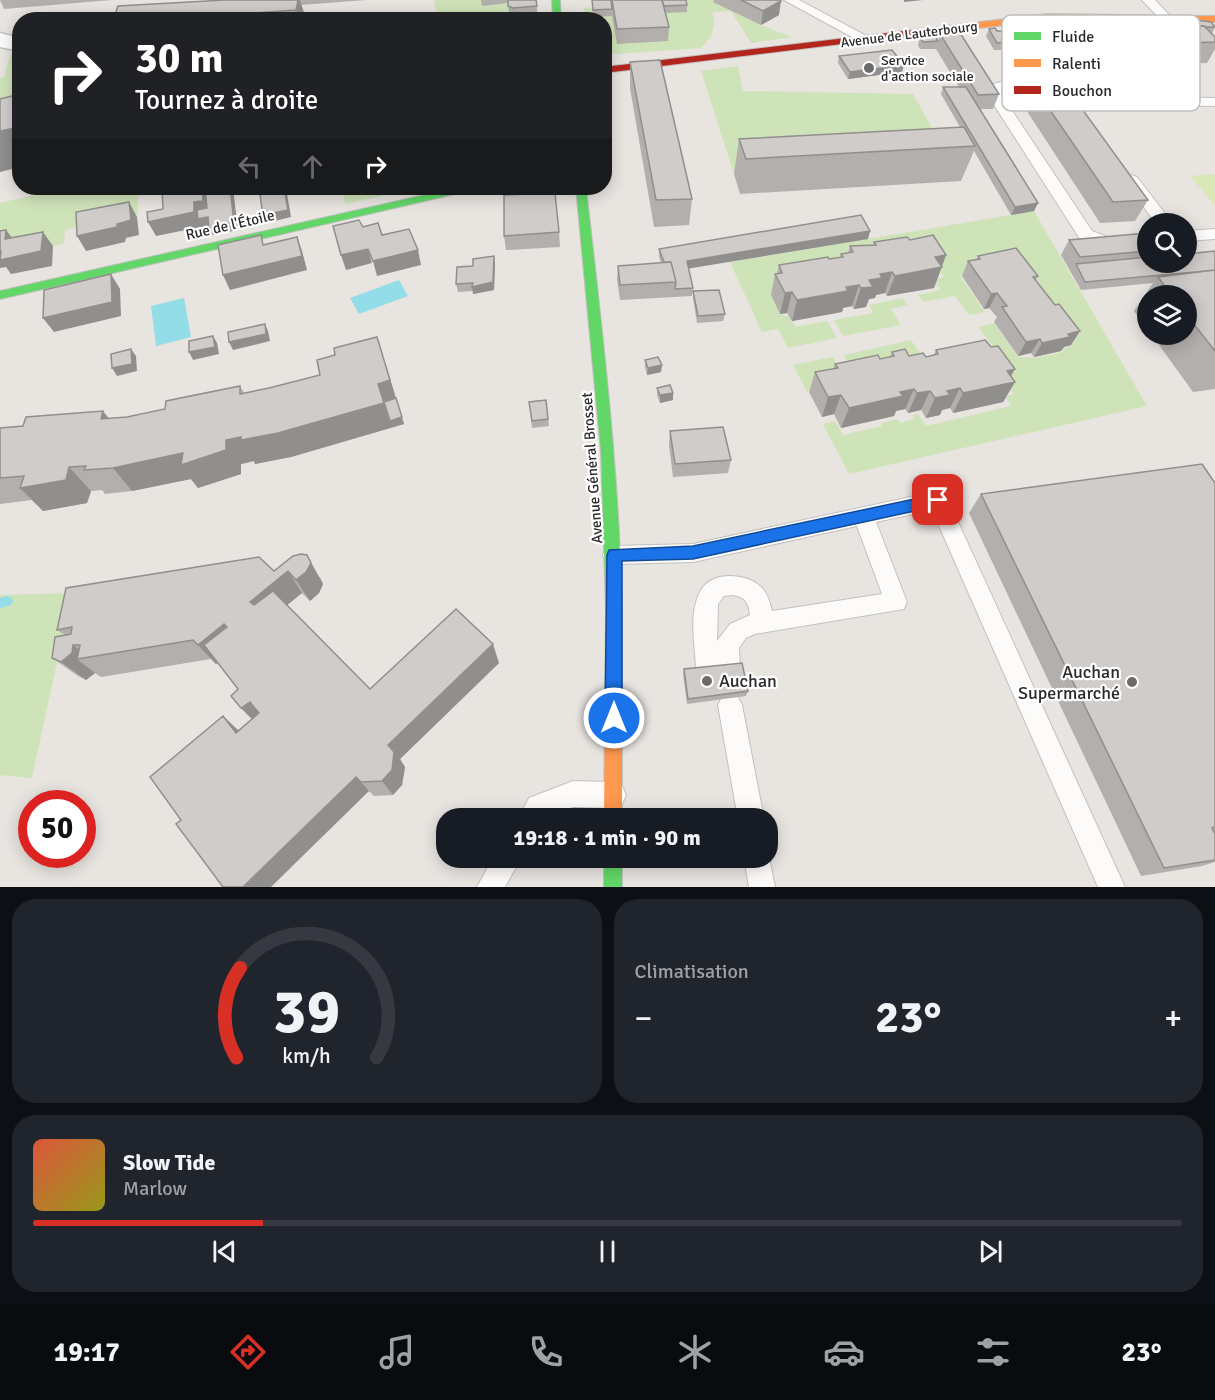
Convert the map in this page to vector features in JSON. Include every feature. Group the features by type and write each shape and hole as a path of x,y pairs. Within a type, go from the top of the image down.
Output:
{"street":[{"name":"Avenue de Lauterbourg","path":"612,69 1002,23"},
{"name":"Rue de l'Étoile","path":"0,295 437,195"},
{"name":"Avenue Général Brosset","path":"582,195 603,393 614,555 613,807"},
{"path":"613,868 613,887"}],"lane":[{"path":"790,0 868,40"},
{"path":"1148,0 1163,15"},
{"path":"1002,84 995,88 994,94 1002,106"},
{"path":"1200,102 1215,102"},
{"path":"1005,111 1086,235 1107,242 1137,239"},
{"path":"1082,111 1090,123"},
{"path":"1124,169 1157,213"},
{"path":"1197,235 1215,234"},
{"path":"614,555 693,553 938,500 1112,887"},
{"path":"758,623 758,598 750,590 736,586 718,587 709,596 705,614 718,667 727,645 738,631 758,623 896,602 864,517"},
{"path":"730,705 749,808"},
{"path":"537,808 573,794 613,807"},
{"path":"490,887 502,868"},
{"path":"759,868 762,887"}],"green space":[{"path":"434,0 536,0 537,12 436,12"},
{"path":"683,0 717,0 761,25 792,37 751,43 731,11 712,12 714,23 712,32 700,48 616,54 612,52 612,12 584,12 584,8 659,4"},
{"path":"12,54 12,137 0,140 0,78 4,77"},
{"path":"738,66 743,91 913,94 951,162 734,174 701,71"},
{"path":"1215,174 1215,206 1190,176"},
{"path":"35,195 139,195 137,217 65,230 64,244 16,254 0,248 0,203"},
{"path":"344,195 386,195 345,204"},
{"path":"1034,211 1147,406 849,474 823,424 835,421 843,435 882,426 881,423 898,419 900,423 914,419 912,415 918,414 926,426 1011,406 1005,397 1013,394 996,369 943,356 991,345 978,327 994,323 1018,357 1035,358 1063,352 1062,349 1073,345 1039,299 971,273 960,276 985,312 969,315 955,296 923,302 918,295 940,290 934,280 944,277 929,256 775,285 777,294 771,295 780,314 790,317 795,327 827,321 837,338 788,348 778,329 762,332 730,262"},
{"path":"903,298 907,305 891,309 901,325 843,336 834,320 873,313 869,305"},
{"path":"911,340 925,360 856,377 844,355"},
{"path":"833,357 846,379 807,392 793,365"},
{"path":"72,593 32,778 0,775 0,595"}],"water":[{"path":"399,280 408,296 359,314 350,298"},
{"path":"184,298 191,337 156,346 151,306"}],"building":[{"path":"225,0 298,0 296,10 267,12 116,12 118,6"},
{"path":"508,0 536,0 537,6 513,8 508,6"},
{"path":"592,0 611,0 612,9 593,10"},
{"path":"612,0 662,0 669,27 617,29"},
{"path":"662,0 686,0 687,5 664,6"},
{"path":"741,0 779,0 781,1 763,11"},
{"path":"1200,20 1211,22 1215,27 1200,26"},
{"path":"1200,26 1204,26 1215,37 1215,42 1200,42"},
{"path":"995,28 997,31 1002,31 1002,42 997,43 989,29"},
{"path":"960,33 999,94 978,95 940,34"},
{"path":"935,36 938,41 923,42 920,37"},
{"path":"892,50 904,65 850,72 839,56"},
{"path":"660,60 692,199 656,200 630,62"},
{"path":"943,87 966,87 1038,203 1015,207"},
{"path":"12,96 12,129 0,131 0,99"},
{"path":"1051,111 1084,111 1148,200 1113,202"},
{"path":"964,127 975,146 746,159 739,139"},
{"path":"162,195 203,195 203,201 194,202 194,212 148,222 147,212 163,209"},
{"path":"206,195 231,195 234,222 209,228 208,217 198,219 197,210 207,208"},
{"path":"260,195 285,195 288,210 263,215"},
{"path":"504,195 555,195 559,232 504,236"},
{"path":"129,202 131,220 117,224 117,227 77,236 76,212"},
{"path":"861,215 870,231 687,261 693,288 675,289 676,282 671,262 664,262 659,249"},
{"path":"359,220 363,227 378,223 382,235 409,229 418,250 373,261 368,249 341,255 333,226"},
{"path":"6,230 5,239 43,232 41,251 0,260 0,231"},
{"path":"1137,234 1137,252 1080,257 1069,240"},
{"path":"261,235 263,245 297,237 302,256 223,275 218,245"},
{"path":"933,235 946,255 935,257 942,267 895,276 892,272 880,274 882,278 869,280 873,287 861,288 859,285 846,287 848,291 797,300 792,292 785,293 775,274 782,273 779,265 828,257 829,259 843,257 841,254 853,252 850,246 876,245 874,242 907,237 910,240"},
{"path":"1016,248 1038,276 1033,277 1055,305 1059,304 1080,331 1068,334 1070,337 1042,343 1040,339 1026,342 1002,307 1007,306 997,293 991,294 968,261 980,259 978,256"},
{"path":"1215,251 1215,270 1197,272 1197,253"},
{"path":"494,256 493,282 472,287 473,283 456,284 457,267 473,266 473,259"},
{"path":"1137,258 1137,273 1184,273 1085,282 1076,264"},
{"path":"671,262 676,282 620,285 618,266"},
{"path":"1215,270 1215,351 1197,328 1197,285 1164,285 1158,277"},
{"path":"111,274 112,302 43,318 44,290"},
{"path":"719,290 725,314 698,316 693,291"},
{"path":"265,324 266,334 229,342 228,332"},
{"path":"213,336 215,347 189,352 189,341"},
{"path":"377,337 390,380 378,384 384,403 278,433 241,440 241,437 226,440 226,450 181,465 183,453 113,468 84,470 86,466 69,467 66,480 20,488 24,476 0,478 0,428 23,426 26,417 103,411 101,419 127,417 165,409 166,401 240,386 240,394 269,388 320,375 317,360 335,355 334,348"},
{"path":"985,340 991,347 998,346 1015,369 1007,371 1015,382 963,393 960,388 947,391 950,395 935,398 930,391 917,393 914,389 900,392 903,396 849,408 841,395 828,397 815,372 838,368 835,364 878,355 880,359 894,356 892,352 905,349 909,356 923,353 926,357 938,354 936,350"},
{"path":"131,349 132,364 112,368 111,354"},
{"path":"658,357 662,365 648,368 645,360"},
{"path":"670,385 673,393 660,395 657,388"},
{"path":"396,398 402,417 390,421 384,402"},
{"path":"546,400 548,419 532,421 529,402"},
{"path":"723,427 731,460 675,464 670,431"},
{"name":"Auchan Supermarché","path":"1202,464 1215,483 1215,827 1212,828 1215,834 1215,860 1164,868 981,494"},
{"path":"307,555 311,563 306,572 296,580 288,571 250,602 254,605 273,591 370,689 456,609 493,644 388,745 394,752 392,770 382,781 361,782 356,777 243,887 223,887 176,824 181,820 150,777 223,716 236,733 259,713 250,702 241,708 231,696 238,689 204,645 227,627 224,624 198,645 193,640 77,659 80,645 73,645 72,653 61,662 52,658 55,637 71,634 72,627 57,630 66,588 259,557 274,571 293,556"},
{"path":"742,663 748,691 688,699 684,669"}],"waterway":[{"path":"0,603 7,601"}],"traffic: fast":[{"path":"556,0 557,12"},
{"path":"0,295 437,195"},
{"path":"582,195 608,452 614,611"},
{"path":"613,868 613,887"}],"traffic: slow":[{"path":"1200,19 1215,19"},
{"path":"913,33 1002,22"},
{"path":"613,808 614,611"}],"traffic: jam":[{"path":"612,69 913,33"}],"place":[{"name":"Service d'action sociale","path":"869,68"},
{"name":"Auchan","path":"707,681"},
{"name":"Auchan Supermarché","path":"1132,682"}],"route":[{"path":"614,718 614,555 693,553 938,500"}]}
